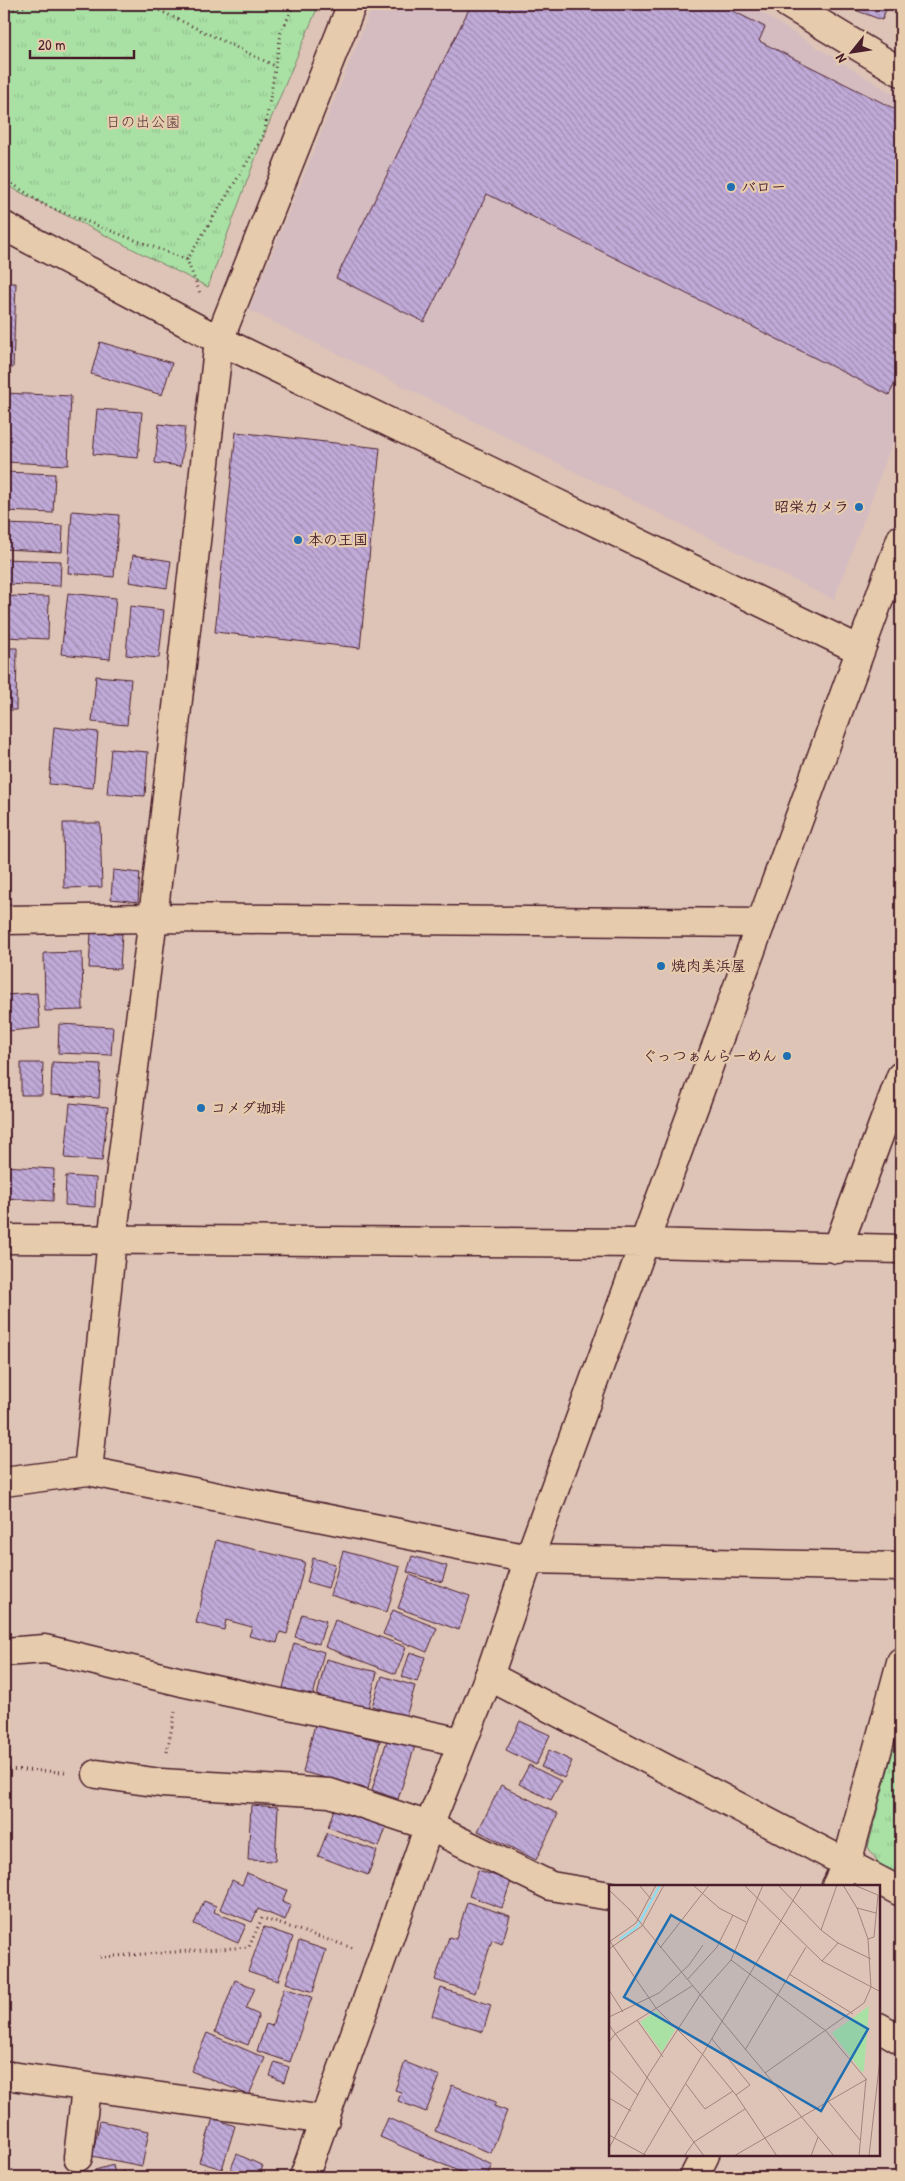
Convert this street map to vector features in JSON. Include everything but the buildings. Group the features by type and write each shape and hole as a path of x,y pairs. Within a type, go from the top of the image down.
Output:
{"street":[{"path":"88,1470 112,1240 154,918 219,340 352,4"},
{"path":"788,4 901,72"},
{"path":"4,226 219,340 860,650"},
{"path":"304,2177 429,1826 489,1676 529,1559 901,538"},
{"path":"4,920 154,918 761,923"},
{"path":"837,1249 901,1076"},
{"path":"4,1239 645,1243 901,1249"},
{"path":"4,1482 88,1470 529,1559 901,1567"},
{"path":"4,1652 45,1649 182,1682 461,1742"},
{"path":"841,1875 901,1662"},
{"path":"489,1676 841,1875 876,1885"},
{"path":"97,1774 161,1783 330,1794 429,1826 551,1886 609,1896"},
{"path":"880,1886 901,1892"},
{"path":"880,2027 901,2040"},
{"path":"4,2075 325,2120"},
{"path":"78,2157 86,2088"},
{"path":"694,2177 704,2156"}],"path":[{"path":"4,13 32,4"},
{"path":"146,4 275,66"},
{"path":"187,260 264,135 281,33 294,4"},
{"path":"4,178 44,205 187,260 201,296"},
{"path":"161,1783 182,1682"},
{"path":"4,1769 97,1774"},
{"path":"100,1957 249,1947 262,1918 356,1949"}],"shaded area":[{"path":"373,4 747,4 901,99 901,420 834,600 249,310"}],"green space":[{"name":"日の出公園","path":"12,4 319,4 264,135 208,287 4,184 4,8"},
{"path":"901,1719 901,1876 880,1865 868,1847"}],"place":[{"name":"バロー","path":"731,187"},
{"name":"昭栄カメラ","path":"859,507"},
{"name":"本の王国","path":"298,540"},
{"name":"焼肉美浜屋","path":"661,966"},
{"name":"ぐっつぁんらーめん","path":"787,1056"},
{"name":"コメダ珈琲","path":"201,1108"}]}
